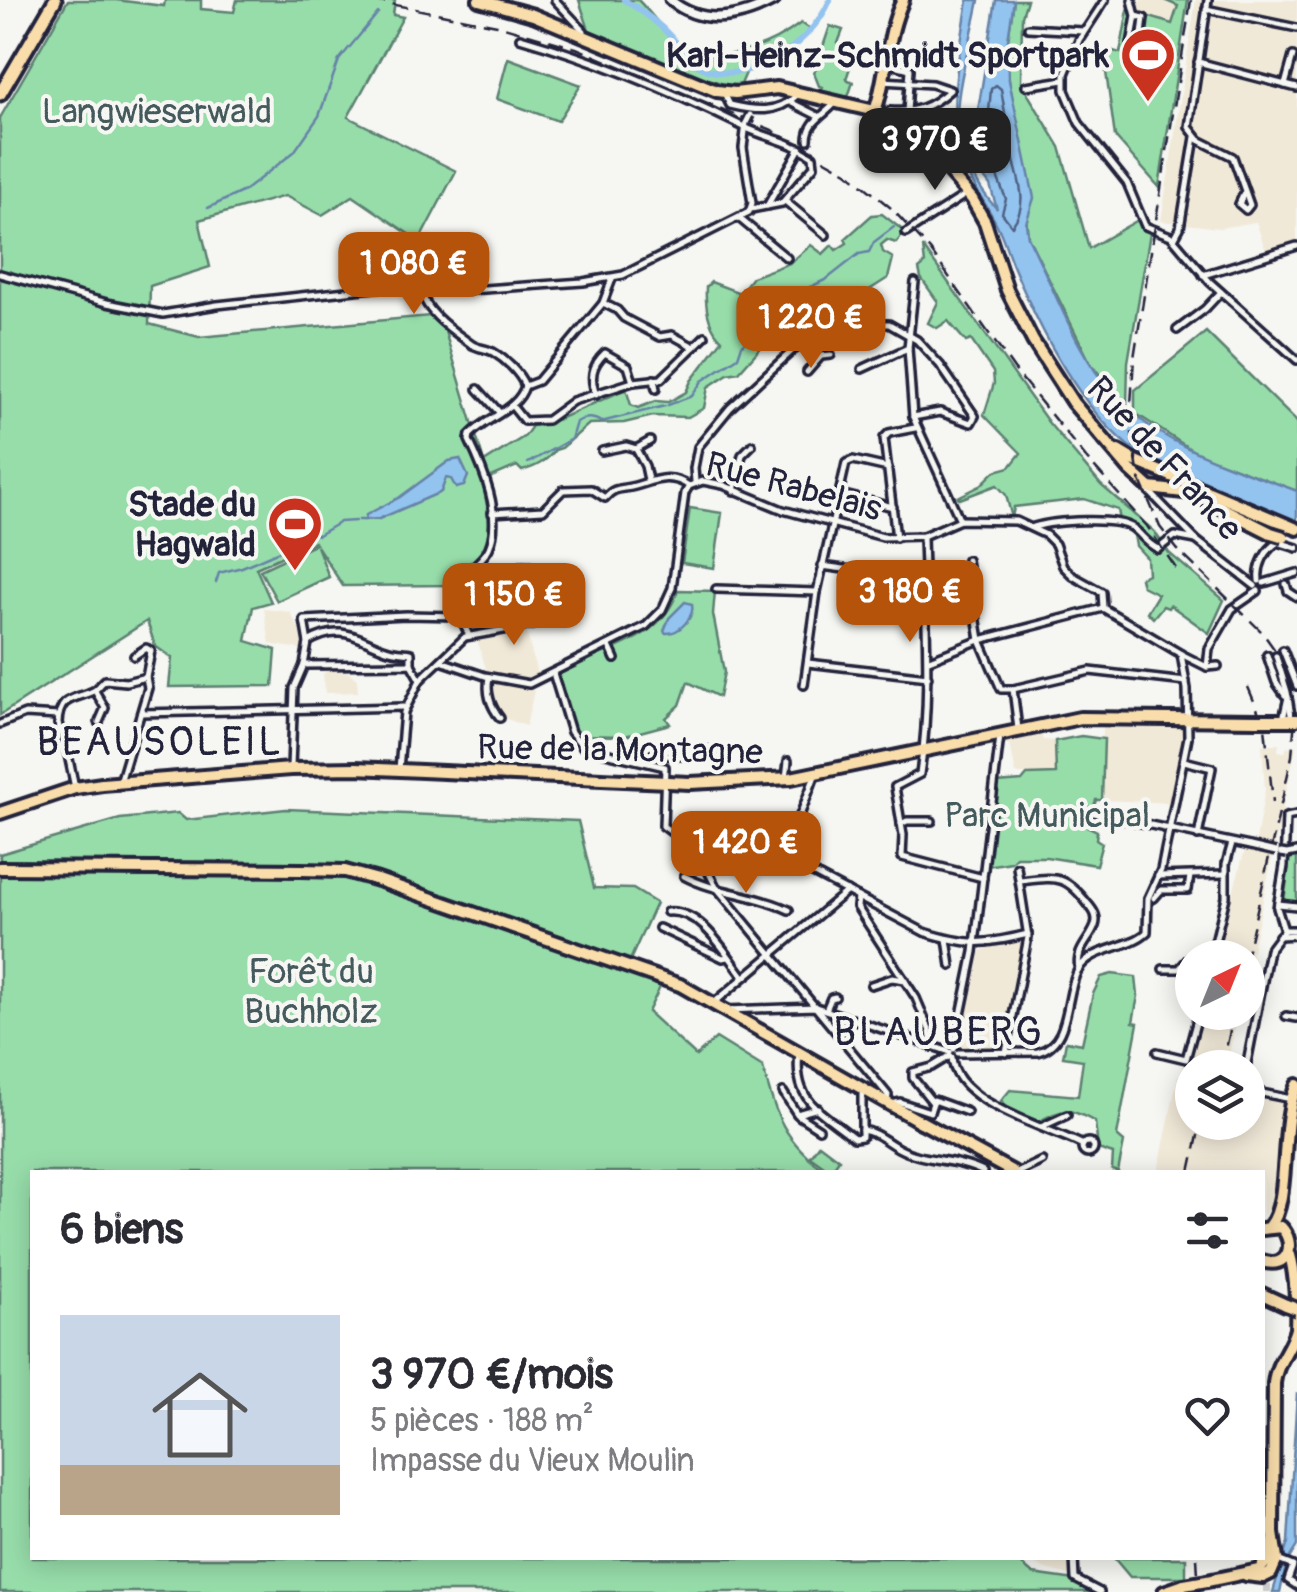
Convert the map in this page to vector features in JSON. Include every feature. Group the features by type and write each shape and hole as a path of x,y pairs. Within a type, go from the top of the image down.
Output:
{"highway":[{"path":"0,83 49,2"},
{"path":"0,94 49,2"}],"main road":[{"path":"478,0 534,15 725,95 772,88 794,98 882,111 885,63 902,0"},
{"name":"Rue de France","path":"882,111 884,126 893,136 924,150 952,172 967,193 985,222 1017,312 1073,403 1138,478"},
{"path":"1073,403 1150,485 1182,486 1296,528"},
{"path":"1114,448 1132,460 1258,515"},
{"path":"1138,478 1150,488 1207,500 1297,545"},
{"name":"Rue de la Montagne","path":"0,813 75,788 291,769 665,782 786,778 1090,717 1291,720"},
{"path":"2,868 345,872 378,880 670,983 732,1013 999,1169"},
{"path":"1164,1592 1276,1565 1274,1384 1278,1365 1296,1328 1292,1239 1284,1229 1281,1191 1284,1139 1297,1085"},
{"path":"1266,1228 1276,1216 1281,1191"},
{"path":"1266,1228 1284,1229"},
{"path":"1267,1263 1290,1255"},
{"path":"1267,1263 1290,1270 1295,1278"}],"street":[{"path":"555,0 581,27 582,35"},
{"path":"670,0 706,18 775,0"},
{"path":"1105,0 1083,31 1064,80 1076,118 1122,174 1148,228 1167,232 1203,275 1297,360"},
{"path":"1132,0 1136,16 1130,50 1140,52 1144,18 1136,16"},
{"path":"1174,239 1180,228 1195,138 1188,120 1208,0"},
{"path":"1206,8 1297,28"},
{"path":"1028,28 1083,31"},
{"path":"0,274 163,314 383,287 470,290 612,279 740,219 751,209 784,202 815,164 813,156 800,148 710,108 520,38"},
{"path":"1285,85 1293,56"},
{"path":"1198,62 1297,88"},
{"path":"885,63 910,69 907,112 916,132 929,135"},
{"path":"1026,86 1064,80"},
{"path":"882,81 950,90 933,105 907,112 882,111"},
{"path":"725,95 730,106 752,112 775,109 794,98 818,116"},
{"path":"808,140 818,116 834,104"},
{"path":"751,209 743,148 752,112"},
{"path":"924,150 936,124 949,119"},
{"path":"1195,138 1230,154 1244,190"},
{"path":"766,207 800,148"},
{"path":"906,233 967,193"},
{"path":"784,202 826,235"},
{"path":"740,219 786,258"},
{"path":"1203,275 1297,246"},
{"path":"469,636 453,602 456,588 489,548 492,513 484,467 469,440 474,430 512,406 525,386 538,381 603,304 612,279"},
{"path":"916,282 908,348 915,428 960,520 996,518 1051,530 1108,521 1128,525 1158,550 1175,536 1196,540"},
{"path":"421,286 421,295 432,311 474,347 492,352 522,377 525,386"},
{"path":"1177,330 1221,292"},
{"path":"440,660 489,677 529,684 646,626 668,601 695,457 705,437 737,400 801,344 847,317 853,303"},
{"path":"603,304 660,337 672,335 694,347"},
{"path":"847,317 866,324 890,324 909,335 932,354 975,416 971,422 940,412 913,417"},
{"path":"512,406 524,421 553,417 572,401 666,376 705,336"},
{"path":"801,344 820,356 831,355"},
{"path":"862,368 908,348"},
{"path":"596,395 592,370 605,353 628,366 633,382"},
{"path":"807,372 820,356"},
{"path":"654,380 656,389"},
{"path":"478,389 498,412"},
{"path":"896,538 886,435 915,428"},
{"path":"636,449 650,441"},
{"path":"602,451 626,446 636,449 648,480"},
{"path":"734,490 742,455 752,446"},
{"path":"804,685 822,566 848,461 888,468"},
{"name":"Rue de France","path":"1138,478 1196,540 1259,585"},
{"name":"Rue Rabelais","path":"492,513 544,510 563,490 591,489 605,498 616,488 638,486 648,480 680,479 692,484 722,485 770,506 832,525 896,538 923,536 960,520"},
{"path":"1162,505 1160,496 1172,490"},
{"path":"840,494 893,506"},
{"path":"1258,515 1273,526 1275,536 1258,572 1259,585"},
{"path":"1034,528 1051,530"},
{"path":"1270,546 1281,530 1296,528"},
{"path":"1051,530 1059,559 1072,576 1102,592 1103,608"},
{"path":"923,536 929,660 924,750 920,774 895,788 902,857 983,878"},
{"path":"967,560 980,640 1000,689 1090,671 1186,682"},
{"path":"398,770 405,707 420,680 469,636 521,630 532,625 534,620 538,603 535,573 533,567 523,565 518,574 534,620"},
{"path":"822,566 895,576"},
{"path":"1207,666 1209,649 1232,609 1259,585 1297,573"},
{"path":"1285,579 1288,591 1297,597"},
{"path":"716,589 817,592"},
{"path":"929,660 980,640 1103,608 1181,654 1207,666 1218,666"},
{"path":"860,618 925,615"},
{"path":"291,769 294,688 308,642 302,626 304,620 459,616"},
{"path":"308,642 343,632 392,652 411,653 411,664 420,680"},
{"path":"610,646 616,659"},
{"path":"120,782 148,688 151,651 146,648 134,656"},
{"path":"1282,650 1294,666 1297,686"},
{"path":"1079,969 1090,958 1142,937 1149,929 1148,898 1158,876 1184,761 1188,720 1181,654"},
{"path":"1267,654 1276,682 1288,698"},
{"path":"1276,656 1291,720"},
{"path":"808,663 928,677"},
{"path":"304,665 411,664"},
{"path":"553,673 579,744 665,767 662,818 666,830 682,840 748,846 784,858 924,932 947,939 974,944 1028,934"},
{"path":"75,788 58,716 64,704 78,694 95,691 105,680 126,682 146,677"},
{"path":"489,677 492,708 500,718"},
{"path":"1013,689 1018,729"},
{"path":"95,691 105,708 99,722"},
{"path":"141,713 405,707"},
{"path":"0,724 25,714 58,716"},
{"path":"999,733 974,944 953,1054 957,1077 967,1088 1083,1145"},
{"path":"636,761 667,750 717,750 715,757 700,758 656,754"},
{"path":"786,778 788,761"},
{"path":"1184,761 1212,768 1198,836"},
{"path":"784,858 816,773"},
{"path":"1089,812 1287,854 1297,852"},
{"path":"1249,1050 1268,951 1281,933 1279,897 1286,817 1297,815"},
{"path":"900,824 932,821"},
{"path":"702,842 704,860 716,886 888,1095 889,1104 900,1102 930,1112 934,1106 932,1099 913,1072 932,1068 953,1054"},
{"path":"1216,940 1226,898 1232,843"},
{"path":"1006,1053 1028,934 1017,867"},
{"path":"1158,876 1226,874"},
{"path":"684,876 788,910"},
{"path":"1154,898 1161,890 1188,890 1190,876"},
{"path":"732,1013 816,1006 953,1054 1038,1052 1054,1044 1079,969 1080,951 1096,924 1094,911 1064,879 1020,881"},
{"path":"713,1004 847,891"},
{"path":"1279,897 1297,906"},
{"path":"861,899 857,907 922,1008 932,1047"},
{"path":"667,912 674,910 700,922 744,977"},
{"path":"659,928 723,958 728,956"},
{"path":"1281,933 1297,933"},
{"path":"947,939 951,966"},
{"path":"1163,969 1175,968"},
{"path":"871,985 892,978 905,980"},
{"path":"826,1018 831,998 835,997"},
{"path":"1286,1016 1297,1018"},
{"path":"1157,1052 1186,1059 1194,1030"},
{"path":"799,1053 800,1090 854,1138 862,1137 862,1089"},
{"path":"783,1092 797,1114 819,1130"},
{"path":"1265,1093 1292,1099"},
{"path":"932,1099 968,1112"},
{"path":"797,1114 818,1108"},
{"path":"1041,1127 1067,1115"},
{"path":"862,1130 899,1149 978,1170"},
{"path":"1021,1170 1042,1161"},
{"path":"1074,1560 1076,1578 1100,1592"},
{"path":"1276,1565 1293,1568 1288,1580 1294,1585"}],"shaded area":[{"path":"1141,0 1164,0 1178,5 1173,24 1137,12"},
{"path":"1196,0 1297,0 1297,246 1267,254 1256,222 1219,228 1161,221"},
{"path":"264,609 290,612 305,640 305,650 270,644"},
{"path":"527,634 538,678 517,680 487,672 477,640"},
{"path":"327,670 348,672 357,679 358,692 325,693 323,674"},
{"path":"495,682 534,691 526,726 504,718 494,707"},
{"path":"1103,719 1186,722 1187,737 1174,803 1102,800"},
{"path":"1039,729 1043,740 1055,741 1056,774 1016,774 1010,744 1004,744 1003,736"},
{"path":"1279,744 1278,751 1285,752 1287,747 1296,746 1254,940 1219,940 1245,850 1251,850 1256,840 1265,790 1262,745"},
{"path":"1025,938 1004,1043 996,1048 963,1050 958,1044 976,959 982,950"},
{"path":"1195,1030 1234,1030 1230,1050 1189,1050"},
{"path":"1175,1090 1175,1140 1265,1140 1265,1092 1288,1098 1273,1203 1265,1213 1265,1170 1158,1170"},
{"path":"1023,1560 1073,1560 1077,1577"}],"green space":[{"name":"Langwieserwald","path":"68,0 164,6 165,0 201,0 201,9 234,12 237,0 395,0 393,15 403,17 348,117 456,171 419,241 353,196 322,215 285,196 199,220 210,267 150,286 149,324 199,337 430,316 444,328 484,462 525,436 532,426 559,419 626,389 631,405 638,408 656,401 668,402 686,392 722,340 710,322 707,308 706,287 711,282 740,293 752,277 790,263 811,245 823,254 832,245 836,250 872,215 882,214 905,232 896,243 887,240 881,245 883,252 893,258 888,278 855,299 838,290 814,309 778,328 739,372 708,387 704,408 688,417 653,416 624,423 589,424 536,466 522,471 517,466 482,481 488,516 487,540 475,560 451,585 343,586 317,546 329,577 277,601 260,570 316,544 256,568 271,602 253,607 246,641 276,650 273,686 169,687 172,658 155,646 147,621 0,715 0,118"},
{"path":"579,0 638,0 677,41 697,52 745,51 801,23 812,30 778,57 748,68 739,89 654,61 589,30"},
{"path":"1014,0 1027,0 1022,16 1021,83 1060,147 1089,248 1138,220 1150,233 1128,362 1127,407 1091,364 1028,237 1019,137 1009,80 1007,46"},
{"path":"1164,0 1188,0 1159,187 1115,137 1106,72 1110,50 1120,53 1128,10 1172,24 1178,6"},
{"path":"830,26 843,30 838,43 856,50 846,79 853,82 847,100 820,95 823,87 814,73"},
{"path":"508,58 581,85 558,121 497,99"},
{"path":"923,247 1048,422 1101,485 1154,531 1169,553 1224,600 1209,633 1170,605 1163,606 1153,618 1147,612 1158,594 1142,586 1140,578 1148,574 1147,558 1136,546 1132,524 1120,520 1118,510 1084,499 1014,507 1012,518 1006,495 997,485 958,497 980,486 995,471 1010,467 1021,453 984,415 994,383 993,372 971,340 966,342 948,321 937,328 928,323 938,302 921,278 919,269 925,264"},
{"path":"1206,332 1297,422 1297,491 1198,454 1135,413 1135,390"},
{"path":"690,508 722,513 714,568 682,563"},
{"path":"678,590 715,591 713,614 724,672 719,697 688,682 680,705 666,718 670,724 625,736 575,735 558,675 643,634 658,623"},
{"name":"Parc Municipal","path":"1081,736 1104,739 1102,800 1096,800 1087,826 1097,831 1096,839 1102,843 1096,865 1016,857 1011,862 987,866 997,783 1022,781 1027,775 1056,774 1055,741"},
{"name":"Forêt du Buchholz","path":"286,809 578,821 594,888 633,889 656,903 626,969 662,983 648,1012 696,1056 716,1038 763,1067 772,1100 791,1139 824,1170 30,1170 30,1560 1016,1560 1033,1574 1068,1579 1092,1592 0,1592 0,854 120,819 178,813 186,820"},
{"path":"1297,854 1297,905 1284,902 1290,855"},
{"path":"1101,977 1136,977 1138,996 1133,1022 1138,1023 1117,1136 1124,1142 1118,1170 1112,1170 1113,1154 1098,1149 1095,1122 1066,1111 1038,1122 1001,1101 1010,1090 1078,1096 1083,1060 1063,1057 1066,1041 1082,1044 1093,994"},
{"path":"819,1144 839,1159 830,1170 810,1156"},
{"path":"1116,1560 1186,1560 1186,1577 1130,1577"}],"water":[{"path":"968,0 979,0 958,103 964,154 997,209 990,185 978,169 983,162 989,168 995,141 990,137 978,146 978,110 996,0 1014,0 1007,46 1009,80 1034,198 1026,223 1028,237 1087,358 1113,394 1175,442 1297,491 1297,521 1192,482 1135,451 1097,414 1064,368 958,149 955,85"},
{"path":"460,459 468,476 464,486 456,488 446,478 441,492 379,519 365,520 366,515 400,497 449,461"},
{"path":"685,602 692,604 689,619 681,628 666,633 669,618"},
{"path":"1297,1393 1297,1546 1287,1562 1280,1592 1273,1592 1288,1542"}],"waterway":[{"path":"624,0 661,27 692,62 711,71 731,73 752,69 791,49 821,17 830,0"},
{"path":"208,208 244,191 294,152 319,116 339,60 378,13"},
{"path":"668,405 692,396 702,381 738,357 742,345 774,312 791,306 804,290 827,279 859,254 869,252 874,242 894,227"},
{"path":"528,463 571,439 576,422 592,418 601,422 665,406"},
{"path":"359,520 365,520"},
{"path":"216,582 219,573 293,545 294,536 305,531 318,535 340,522 355,521"}],"tunnel":[{"path":"1267,1585 1267,1592"}],"railway":[{"path":"370,0 497,25 576,48 772,130 847,172 891,208 930,250 1014,369 1147,526 1177,570"},
{"path":"1191,0 1134,358 1130,420 1139,478 1160,527 1177,549 1262,632 1280,657 1291,685 1295,717 1292,756 1250,940"},
{"path":"1248,687 1265,727 1273,802"},
{"path":"1226,1050 1230,1030"},
{"path":"1190,1170 1197,1140"},
{"path":"1197,1560 1199,1592"}],"place":[{"name":"Karl-Heinz-Schmidt Sportpark","path":"1148,104"},
{"name":"Stade du Hagwald","path":"295,573"}],"district":[{"name":"BEAUSOLEIL","path":"160,741"},
{"name":"BLAUBERG","path":"939,1031"}]}
